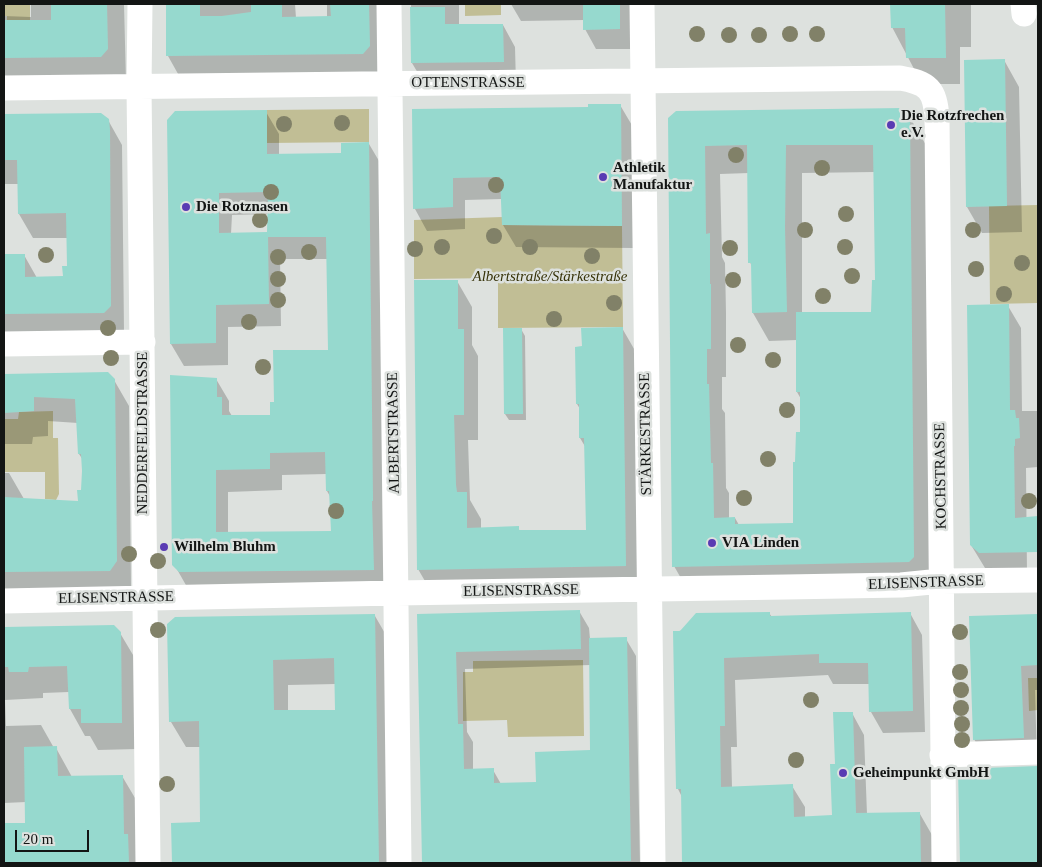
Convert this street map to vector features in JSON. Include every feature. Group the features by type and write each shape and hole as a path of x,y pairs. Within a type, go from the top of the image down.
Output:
{"street":[{"name":"NEDDERFELDSTRASSE","path":"140,4 139,87 148,863"},
{"name":"ALBERTSTRASSE","path":"389,4 399,863"},
{"name":"STÄRKESTRASSE","path":"642,4 648,590 653,863"},
{"name":"OTTENSTRASSE","path":"4,88 900,78 918,81 930,90"},
{"name":"KOCHSTRASSE","path":"930,90 936,104 938,118 944,863"},
{"path":"4,344 142,342"},
{"name":"ELISENSTRASSE","path":"4,601 396,592 901,585 941,581 1038,580"},
{"path":"942,754 1038,752"}],"green space":[{"path":"4,4 30,4 30,20 7,20 7,16 4,16"},
{"path":"465,4 501,4 501,15 465,16"},
{"path":"369,109 369,142 267,143 267,110"},
{"path":"1038,205 1038,303 990,304 989,206"},
{"name":"Albertstraße/Stärkestraße","path":"502,217 502,225 622,226 623,327 498,328 498,278 414,279 414,220"},
{"path":"53,411 53,438 58,438 59,494 56,500 45,499 45,472 4,472 4,419 18,419 19,412"},
{"path":"583,660 584,736 508,737 507,720 463,721 463,672 473,672 473,661"},
{"path":"1028,678 1038,678 1038,710 1029,711"}],"building":[{"path":"51,4 107,4 108,49 101,57 4,58 4,20 51,20"},
{"path":"166,4 200,4 200,16 222,16 251,12 251,4 282,4 282,17 331,16 330,4 369,4 370,46 363,54 166,56"},
{"path":"583,4 620,4 620,29 583,30"},
{"path":"890,4 945,4 946,58 906,58 905,28 891,28"},
{"path":"410,7 445,7 445,24 503,24 504,62 411,63"},
{"path":"1005,59 1007,206 966,207 964,60"},
{"path":"588,104 621,104 622,226 502,225 500,177 453,178 453,207 413,209 412,109 588,107"},
{"path":"903,108 910,116 914,557 909,562 672,567 668,118 676,111","holes":["747,145 748,263 751,263 752,313 787,312 786,145 873,145 875,280 872,280 871,312 796,312 796,392 800,392 800,432 796,432 795,462 793,462 793,523 735,524 735,517 714,518 709,384 707,384 707,349 711,349 711,284 710,233 706,234 705,146"]},
{"path":"267,110 267,154 341,153 341,143 369,142 374,570 179,572 172,565 170,375 217,378 217,397 222,397 222,415 270,415 270,402 274,402 273,350 328,350 326,237 268,237 269,304 216,305 216,343 170,344 167,120 175,111","holes":["268,192 267,232 219,233 219,193","325,452 326,491 329,491 331,531 216,532 216,470 270,469 270,453"]},
{"path":"101,113 109,119 110,130 111,306 104,313 4,314 4,254 25,254 25,277 63,276 62,266 67,266 66,213 18,214 17,160 4,160 4,114"},
{"path":"414,280 458,280 458,329 464,329 464,415 454,415 456,485 457,492 467,492 467,528 519,526 519,530 586,530 584,438 579,438 579,404 576,404 575,347 582,346 581,328 623,327 626,566 417,570"},
{"path":"1009,304 1010,410 1015,410 1016,418 1019,418 1020,438 1015,439 1014,446 1015,518 1038,516 1038,552 979,553 970,545 967,305"},
{"path":"503,328 522,328 523,414 504,414"},
{"path":"108,372 115,379 117,561 110,571 4,572 4,497 78,501 77,490 81,490 82,471 81,454 78,454 75,399 34,397 34,411 4,413 4,374"},
{"path":"580,610 581,649 456,652 458,724 463,724 464,769 494,768 494,783 536,782 535,752 590,750 589,638 627,637 631,861 422,863 417,614"},
{"path":"770,612 770,616 911,612 913,711 869,712 868,663 819,663 819,654 724,658 725,726 720,726 721,787 793,784 794,817 832,815 830,764 835,764 833,712 853,712 856,813 920,812 921,863 682,863 681,789 676,789 673,631 680,631 696,613"},
{"path":"375,614 379,863 172,863 171,823 200,822 199,721 169,722 167,624 175,617","holes":["334,658 335,710 274,710 273,660"]},
{"path":"1038,614 1038,665 1021,666 1024,738 973,740 969,616"},
{"path":"114,625 121,632 122,723 81,723 81,709 69,709 67,666 29,667 28,672 9,672 8,667 4,667 4,627"},
{"path":"57,746 58,776 123,775 124,834 128,834 129,863 4,863 4,823 25,823 24,747"},
{"path":"1038,766 1038,863 960,863 958,769"}],"place":[{"name":"Die Rotzfrechen e.V.","path":"891,125"},
{"name":"Athletik Manufaktur","path":"603,177"},
{"name":"Die Rotznasen","path":"186,207"},
{"name":"VIA Linden","path":"712,543"},
{"name":"Wilhelm Bluhm","path":"164,547"},
{"name":"Geheimpunkt GmbH","path":"843,773"}]}
